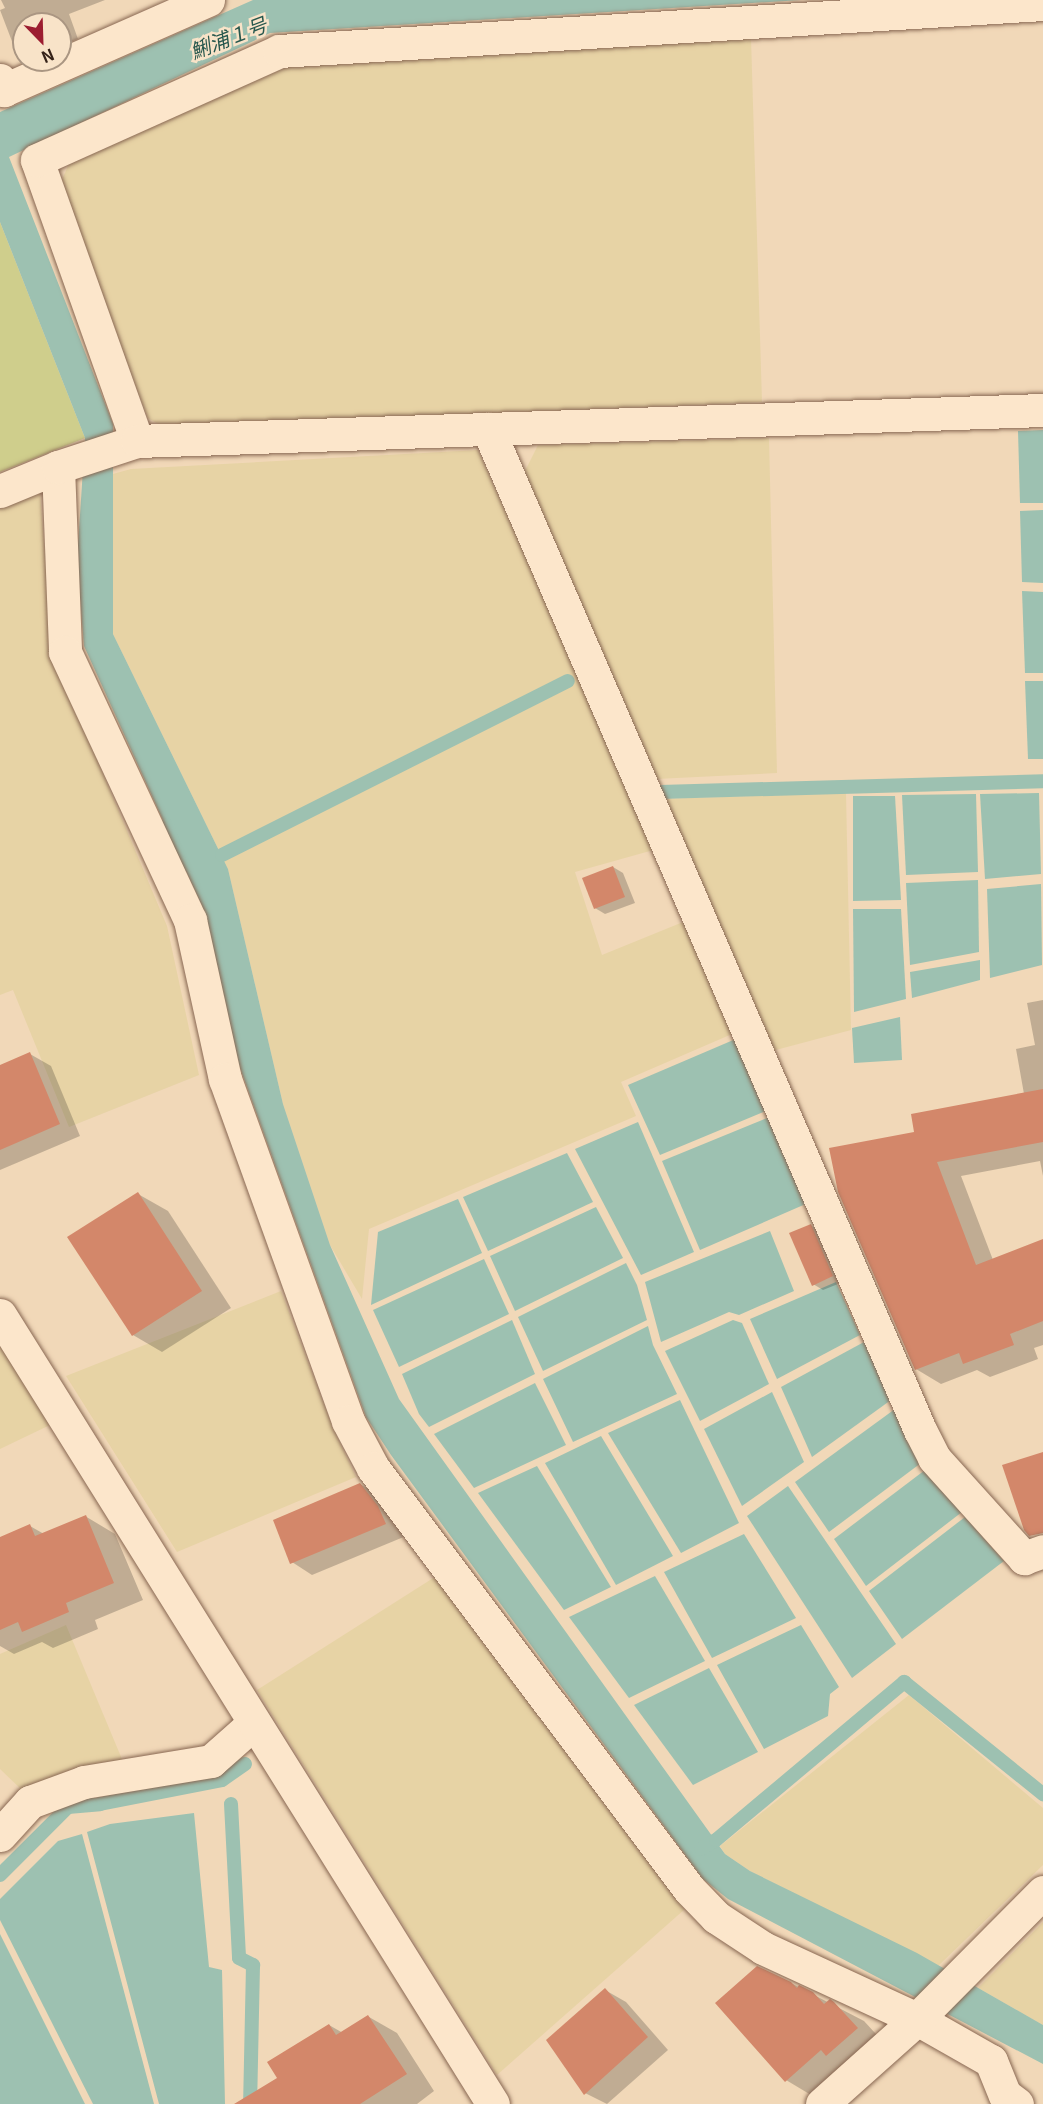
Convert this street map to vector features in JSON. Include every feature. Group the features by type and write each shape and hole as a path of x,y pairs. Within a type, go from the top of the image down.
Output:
{"street":[{"path":"0,80 4,90 208,0"},
{"path":"137,441 37,160 279,51 1043,4"},
{"path":"0,491 58,467 137,441 1043,410"},
{"path":"488,429 920,1431 940,1466 1024,1558 1043,1551"},
{"path":"58,467 65,652 190,920 225,1079 348,1421 363,1449 381,1477 688,1889 717,1917 763,1948 917,2019 991,2061 1005,2095 1017,2104"},
{"path":"0,1315 494,2104"},
{"path":"0,1835 30,1802 84,1782 211,1761 254,1723"},
{"path":"822,2104 917,2019 1043,1892"}],"shaded area":[{"path":"751,38 762,402 165,428 148,418 58,189 71,159 281,64"},
{"path":"0,222 85,438 0,472"},
{"path":"769,438 777,773 656,779 524,473 538,445"},
{"path":"478,450 657,849 575,872 602,955 688,920 739,1031 621,1082 636,1116 369,1229 362,1299 330,1245 283,1104 228,869 113,634 113,474 131,469"},
{"path":"40,493 53,655 167,926 199,1075 69,1127 13,990 0,995 0,509"},
{"path":"846,793 851,1030 772,1051 659,799"},
{"path":"281,1291 333,1428 356,1477 177,1552 66,1376"},
{"path":"0,1344 50,1425 0,1449"},
{"path":"438,1575 685,1909 497,2075 257,1690"},
{"path":"66,1625 124,1764 24,1792 0,1769 0,1654"},
{"path":"909,1695 1043,1808 1043,1865 938,1966 750,1871 725,1854 720,1846"},
{"path":"1043,1922 1043,2025 978,1988"}],"water":[{"name":"鯏浦１号","path":"253,0 801,0 270,33 9,157 113,424 113,634 228,869 283,1104 330,1245 399,1399 725,1854 750,1871 917,1953 1043,2025 1043,2064 728,1899 703,1879 391,1455 366,1417 239,1065 205,913 84,646 77,561 85,438 0,222 0,112"},
{"path":"1043,430 1043,503 1020,503 1018,431"},
{"path":"1043,510 1043,583 1022,582 1020,511"},
{"path":"1022,591 1043,592 1043,673 1025,673"},
{"path":"1025,681 1043,681 1043,759 1028,759"},
{"path":"1039,793 1041,874 985,879 980,794"},
{"path":"976,794 978,872 906,875 902,795"},
{"path":"853,796 895,796 901,900 853,901"},
{"path":"978,880 979,952 910,965 906,883"},
{"path":"1041,884 1042,965 990,978 987,889"},
{"path":"853,909 901,909 906,999 854,1012"},
{"path":"980,960 980,980 912,998 910,972"},
{"path":"900,1017 902,1060 854,1063 852,1028"},
{"path":"738,1038 768,1110 660,1155 628,1085"},
{"path":"772,1116 808,1203 700,1250 662,1161"},
{"path":"638,1122 694,1252 641,1275 575,1149"},
{"path":"567,1153 593,1202 488,1251 463,1197"},
{"path":"458,1199 482,1253 371,1305 378,1232"},
{"path":"596,1207 623,1258 515,1311 490,1256"},
{"path":"770,1231 794,1291 739,1315 729,1312 661,1342 645,1282"},
{"path":"484,1259 509,1314 399,1367 373,1310"},
{"path":"626,1263 637,1285 647,1320 543,1371 518,1317"},
{"path":"836,1282 860,1335 777,1379 750,1319"},
{"path":"512,1320 535,1374 429,1427 419,1414 402,1374"},
{"path":"733,1320 742,1323 769,1384 700,1421 665,1351"},
{"path":"648,1326 653,1345 677,1394 573,1442 543,1379"},
{"path":"864,1342 891,1400 812,1457 781,1387"},
{"path":"535,1383 566,1445 474,1488 434,1434"},
{"path":"772,1392 804,1462 742,1506 704,1429"},
{"path":"680,1400 739,1523 681,1553 608,1433"},
{"path":"895,1409 921,1463 829,1532 795,1482"},
{"path":"601,1436 673,1556 616,1585 545,1463"},
{"path":"537,1466 611,1587 564,1610 478,1493"},
{"path":"925,1470 962,1512 866,1586 834,1539"},
{"path":"788,1486 896,1644 852,1678 747,1516"},
{"path":"965,1517 1004,1561 902,1639 869,1591"},
{"path":"744,1534 796,1618 712,1658 664,1572"},
{"path":"655,1576 705,1661 629,1698 569,1617"},
{"path":"801,1625 839,1687 830,1694 828,1716 764,1749 717,1665"},
{"path":"709,1668 758,1752 693,1785 634,1705"},
{"path":"194,1813 209,1967 222,1970 225,2104 159,2104 87,1832 110,1824"},
{"path":"82,1834 154,2104 93,2104 0,1920 0,1899 58,1841"},
{"path":"0,1934 85,2104 0,2104"}],"building":[{"path":"613,866 625,897 594,909 582,878"},
{"path":"30,1052 60,1124 0,1150 0,1065"},
{"path":"1043,1089 1043,1142 937,1162 976,1265 1043,1239 1043,1321 1010,1334 1014,1345 963,1364 959,1353 915,1370 838,1192 829,1148 914,1132 911,1114"},
{"path":"138,1192 202,1291 132,1336 67,1237"},
{"path":"811,1224 833,1276 812,1286 789,1233"},
{"path":"1043,1452 1043,1533 1029,1536 1024,1530 1002,1465"},
{"path":"360,1483 378,1506 386,1524 290,1564 273,1520"},
{"path":"86,1515 114,1583 66,1603 69,1612 22,1632 18,1622 0,1630 0,1537 30,1524 35,1536"},
{"path":"757,1966 791,1982 797,1988 799,1985 813,1992 824,2004 830,1999 858,2028 826,2056 821,2050 785,2082 715,2003"},
{"path":"605,1988 648,2037 584,2095 546,2040"},
{"path":"368,2015 407,2074 360,2104 234,2104 277,2078 267,2062 329,2024 336,2035"}],"waterway":[{"path":"222,855 568,681"},
{"path":"660,792 1043,781"},
{"path":"167,825 181,866"},
{"path":"701,1849 716,1840 904,1682 1043,1794"},
{"path":"0,1875 68,1807 100,1804 222,1780 245,1764"},
{"path":"231,1804 239,1958 253,1965 250,2104"}]}
